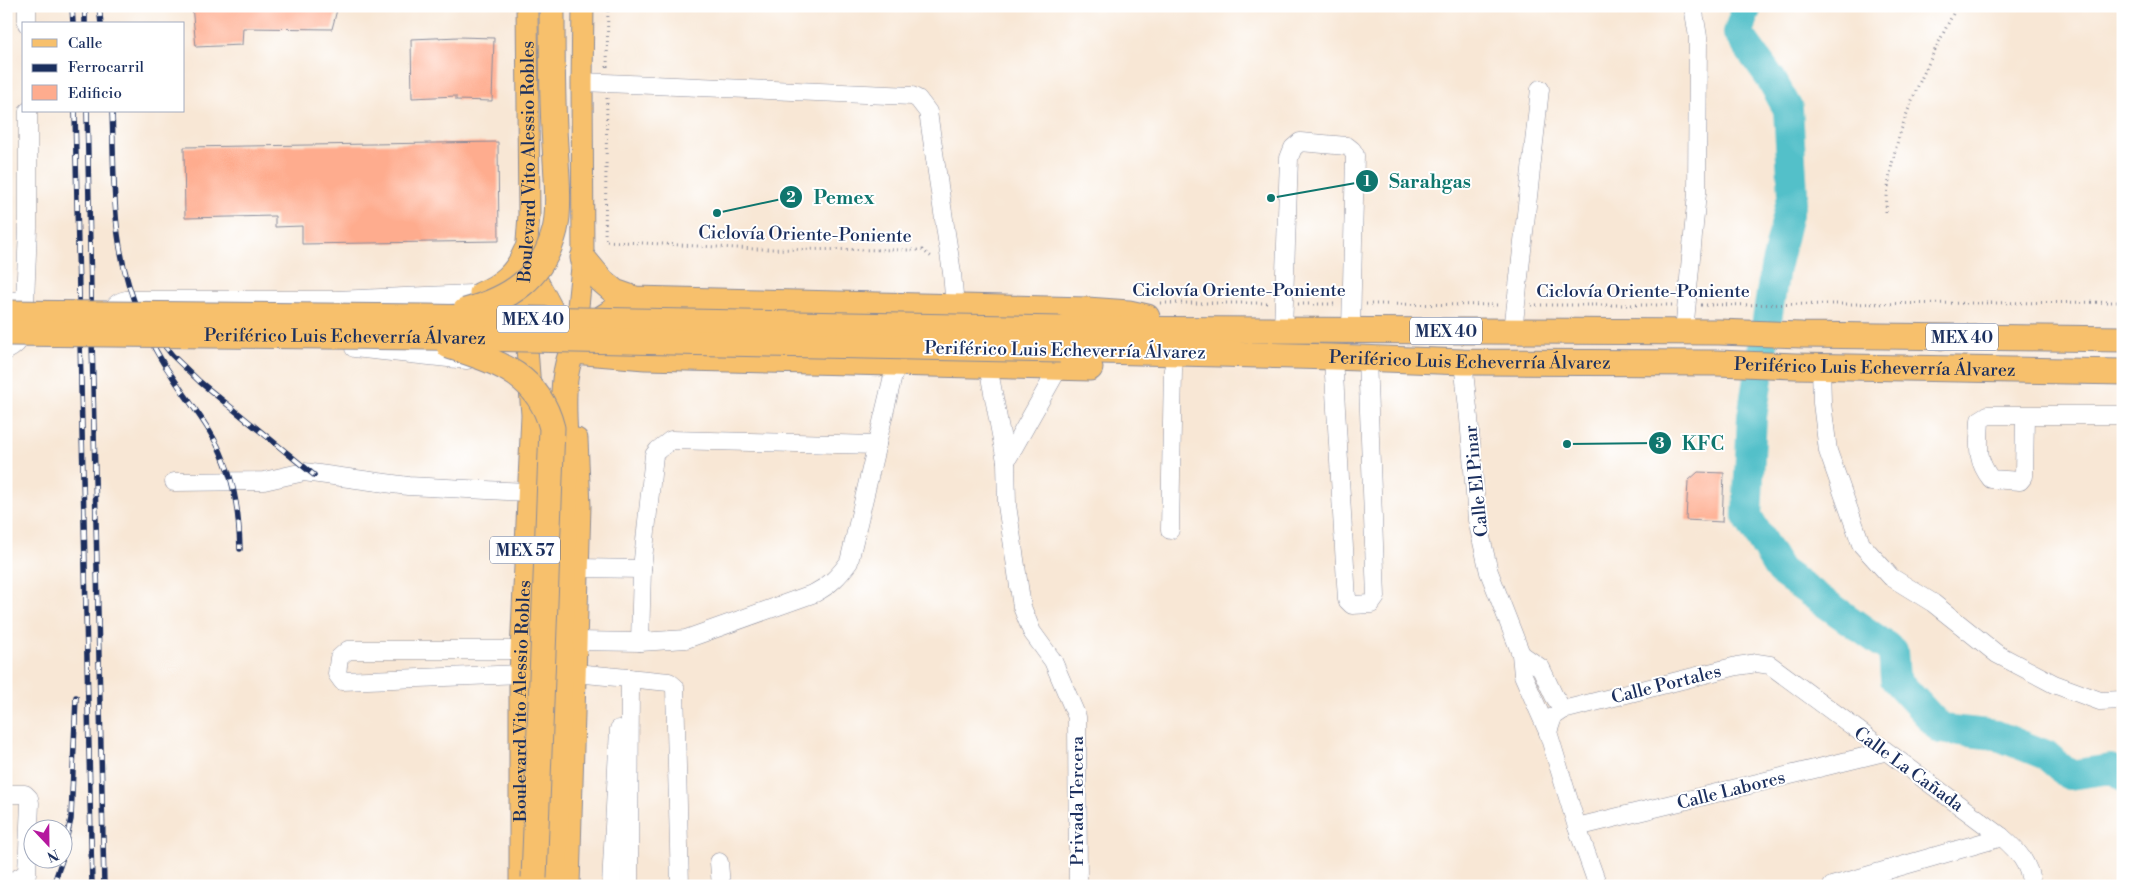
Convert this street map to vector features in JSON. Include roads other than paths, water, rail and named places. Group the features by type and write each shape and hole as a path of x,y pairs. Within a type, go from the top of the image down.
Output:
{"highway":[{"path":"426,327 462,311 505,297 525,284 540,264 548,248 555,229 557,202 552,102 552,6"},
{"path":"526,253 573,351"},
{"path":"583,258 615,292 635,299 1087,310 1129,313 1151,318 1174,329"},
{"path":"535,884 566,458 565,394 567,374 573,351 584,332 599,319 635,299"},
{"path":"635,299 628,310 625,324 628,337 635,349 645,357"},
{"name":"Periférico Luis Echeverría Álvarez","path":"16,308 426,327 1463,362 1717,362 1795,366 2123,372"},
{"path":"426,327 517,374 530,385 545,407 552,428 535,884"},
{"name":"Periférico Luis Echeverría Álvarez","path":"6,333 426,327"},
{"name":"Periférico Luis Echeverría Álvarez","path":"1060,349 1174,329 1719,332 1802,335 2123,339"},
{"path":"573,351 645,357 988,366 1060,349 1173,369 1193,366 1230,354"}],"main road":[{"name":"Boulevard Vito Alessio Robles","path":"527,6 529,215 523,295 532,415 520,674 535,884"},
{"path":"529,215 547,223 559,223 568,222 583,214 583,6"},
{"name":"MEX 57","path":"569,886 580,506 573,351 583,258 583,214"},
{"path":"480,293 495,287 510,275 526,253"},
{"path":"523,295 537,308 573,351"}],"street":[{"path":"27,6 27,22"},
{"path":"1684,332 1697,194 1698,37 1693,6"},
{"path":"582,82 912,96 918,99 928,112 952,273 954,307"},
{"path":"1513,331 1540,89"},
{"path":"6,352 17,345 22,338 16,308 28,228 28,112"},
{"path":"1283,330 1289,158 1293,148 1300,142 1347,146 1355,155 1351,330"},
{"name":"Periférico Luis Echeverría Álvarez","path":"484,363 367,348 126,344 110,336 108,322 114,305 126,300 336,300 508,292 523,295"},
{"path":"480,293 490,300 498,310 503,322 500,346 493,357 484,363 510,378 518,386 532,415"},
{"path":"6,300 16,308"},
{"path":"1006,461 1060,349"},
{"path":"1333,357 1347,600 1352,604 1371,604 1376,598 1367,358"},
{"name":"Calle El Pinar","path":"1463,362 1477,520 1489,572 1521,654 1523,675 1548,732 1577,827 1598,886"},
{"path":"576,641 640,642 679,640 702,634 815,593 828,586 840,575 849,562 896,363"},
{"path":"988,366 1006,461"},
{"path":"1821,366 1822,403 1828,451 1862,544 1891,577 1933,603 2005,658 2054,684 2100,701 2123,700"},
{"path":"1170,530 1173,369"},
{"path":"2025,415 2123,415"},
{"path":"640,642 642,569 654,455 658,450 671,440 877,445"},
{"name":"Privada Tercera","path":"1006,461 1007,505 1022,607 1032,632 1053,661 1077,717 1078,886"},
{"path":"174,482 264,481 304,472 408,486 527,492"},
{"path":"578,568 642,569"},
{"path":"520,674 342,682 337,674 339,658 348,650 521,650"},
{"path":"1521,654 1541,668 1563,710 1553,717 1548,732"},
{"name":"Calle Portales","path":"1563,710 1737,666 1757,663 1770,666"},
{"name":"Calle La Cañada","path":"1770,666 2020,852 2026,862 2032,886"},
{"path":"575,673 670,682 677,691 680,886"},
{"path":"629,886 630,678"},
{"path":"611,886 619,726 622,721 630,719"},
{"name":"Calle Labores","path":"1577,827 1884,752"},
{"path":"6,794 25,794 29,798 30,803 27,873 15,880 6,880"},
{"path":"1832,886 2002,837"},
{"path":"720,862 721,886"}],"waterway":[{"path":"1747,6 1738,33 1771,79 1788,109 1793,193 1775,268 1752,417 1747,516 1780,571 1893,651 1895,679 1941,729 1996,735 2046,755 2069,775 2111,769 2123,776"}],"railway":[{"path":"72,6 73,22"},
{"path":"85,6 85,22"},
{"path":"99,6 101,22"},
{"path":"75,112 92,886"},
{"path":"87,112 104,886"},
{"path":"112,112 116,215 123,265 130,290 154,347 207,427 224,460 236,504 240,549"},
{"path":"148,325 172,355 200,382 314,475"},
{"path":"71,820 76,697"},
{"path":"53,886 59,870"}],"place":[{"name":"Sarahgas","path":"1271,198"},
{"name":"Pemex","path":"717,213"},
{"name":"KFC","path":"1567,444"}]}
